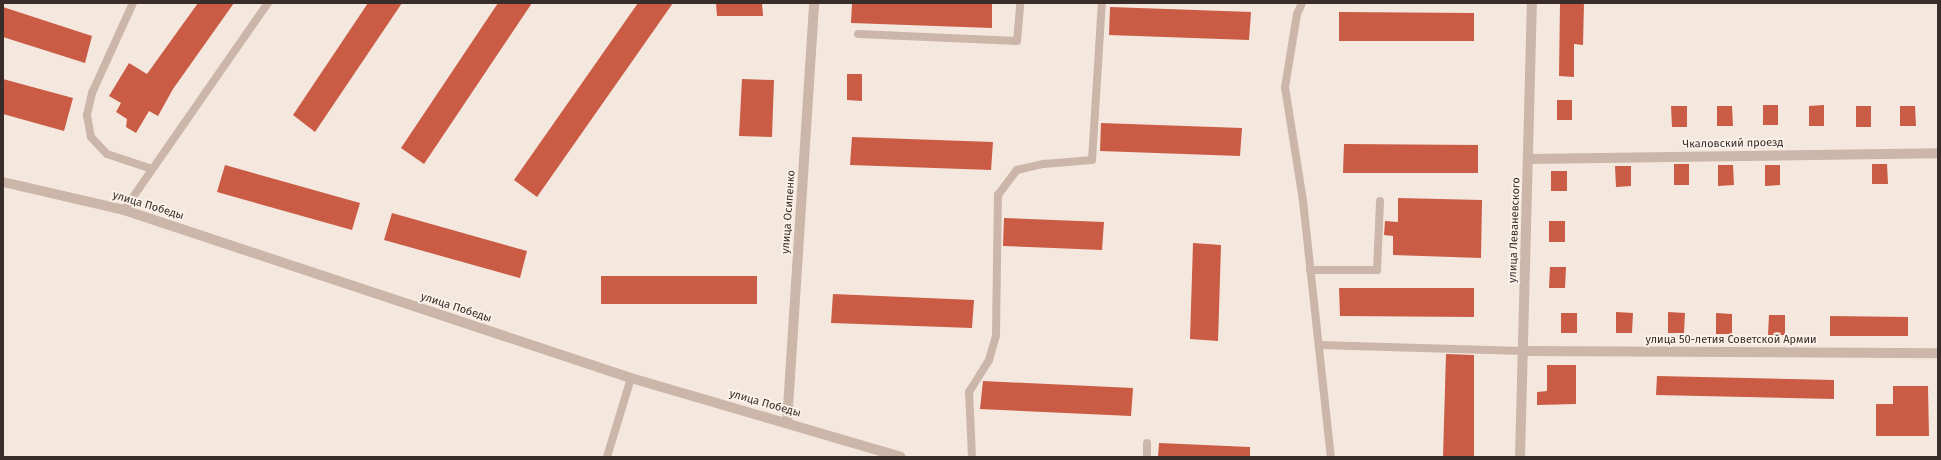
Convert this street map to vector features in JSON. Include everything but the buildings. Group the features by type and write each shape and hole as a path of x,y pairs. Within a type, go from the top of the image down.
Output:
{"street":[{"name":"улица Осипенко","path":"787,422 814,3"},
{"name":"улица Леваневского","path":"1520,457 1532,3"},
{"name":"Чкаловский проезд","path":"1529,159 1938,154"},
{"name":"улица Победы","path":"3,182 124,210 632,378 787,422 901,457"},
{"name":"улица 50-летия Советской Армии","path":"1523,351 1938,353"}],"lane":[{"path":"133,3 92,93 87,115 91,137 107,154 152,170"},
{"path":"124,210 268,3"},
{"path":"858,34 1017,41 1020,3"},
{"path":"972,457 969,392 989,360 996,335 998,195 1017,170 1044,164 1092,160 1102,3"},
{"path":"1302,3 1297,14 1284,87 1303,201 1331,457"},
{"path":"1310,270 1377,270 1380,201"},
{"path":"1319,345 1523,351"},
{"path":"606,457 632,378"},
{"path":"1147,443 1147,457"}]}
